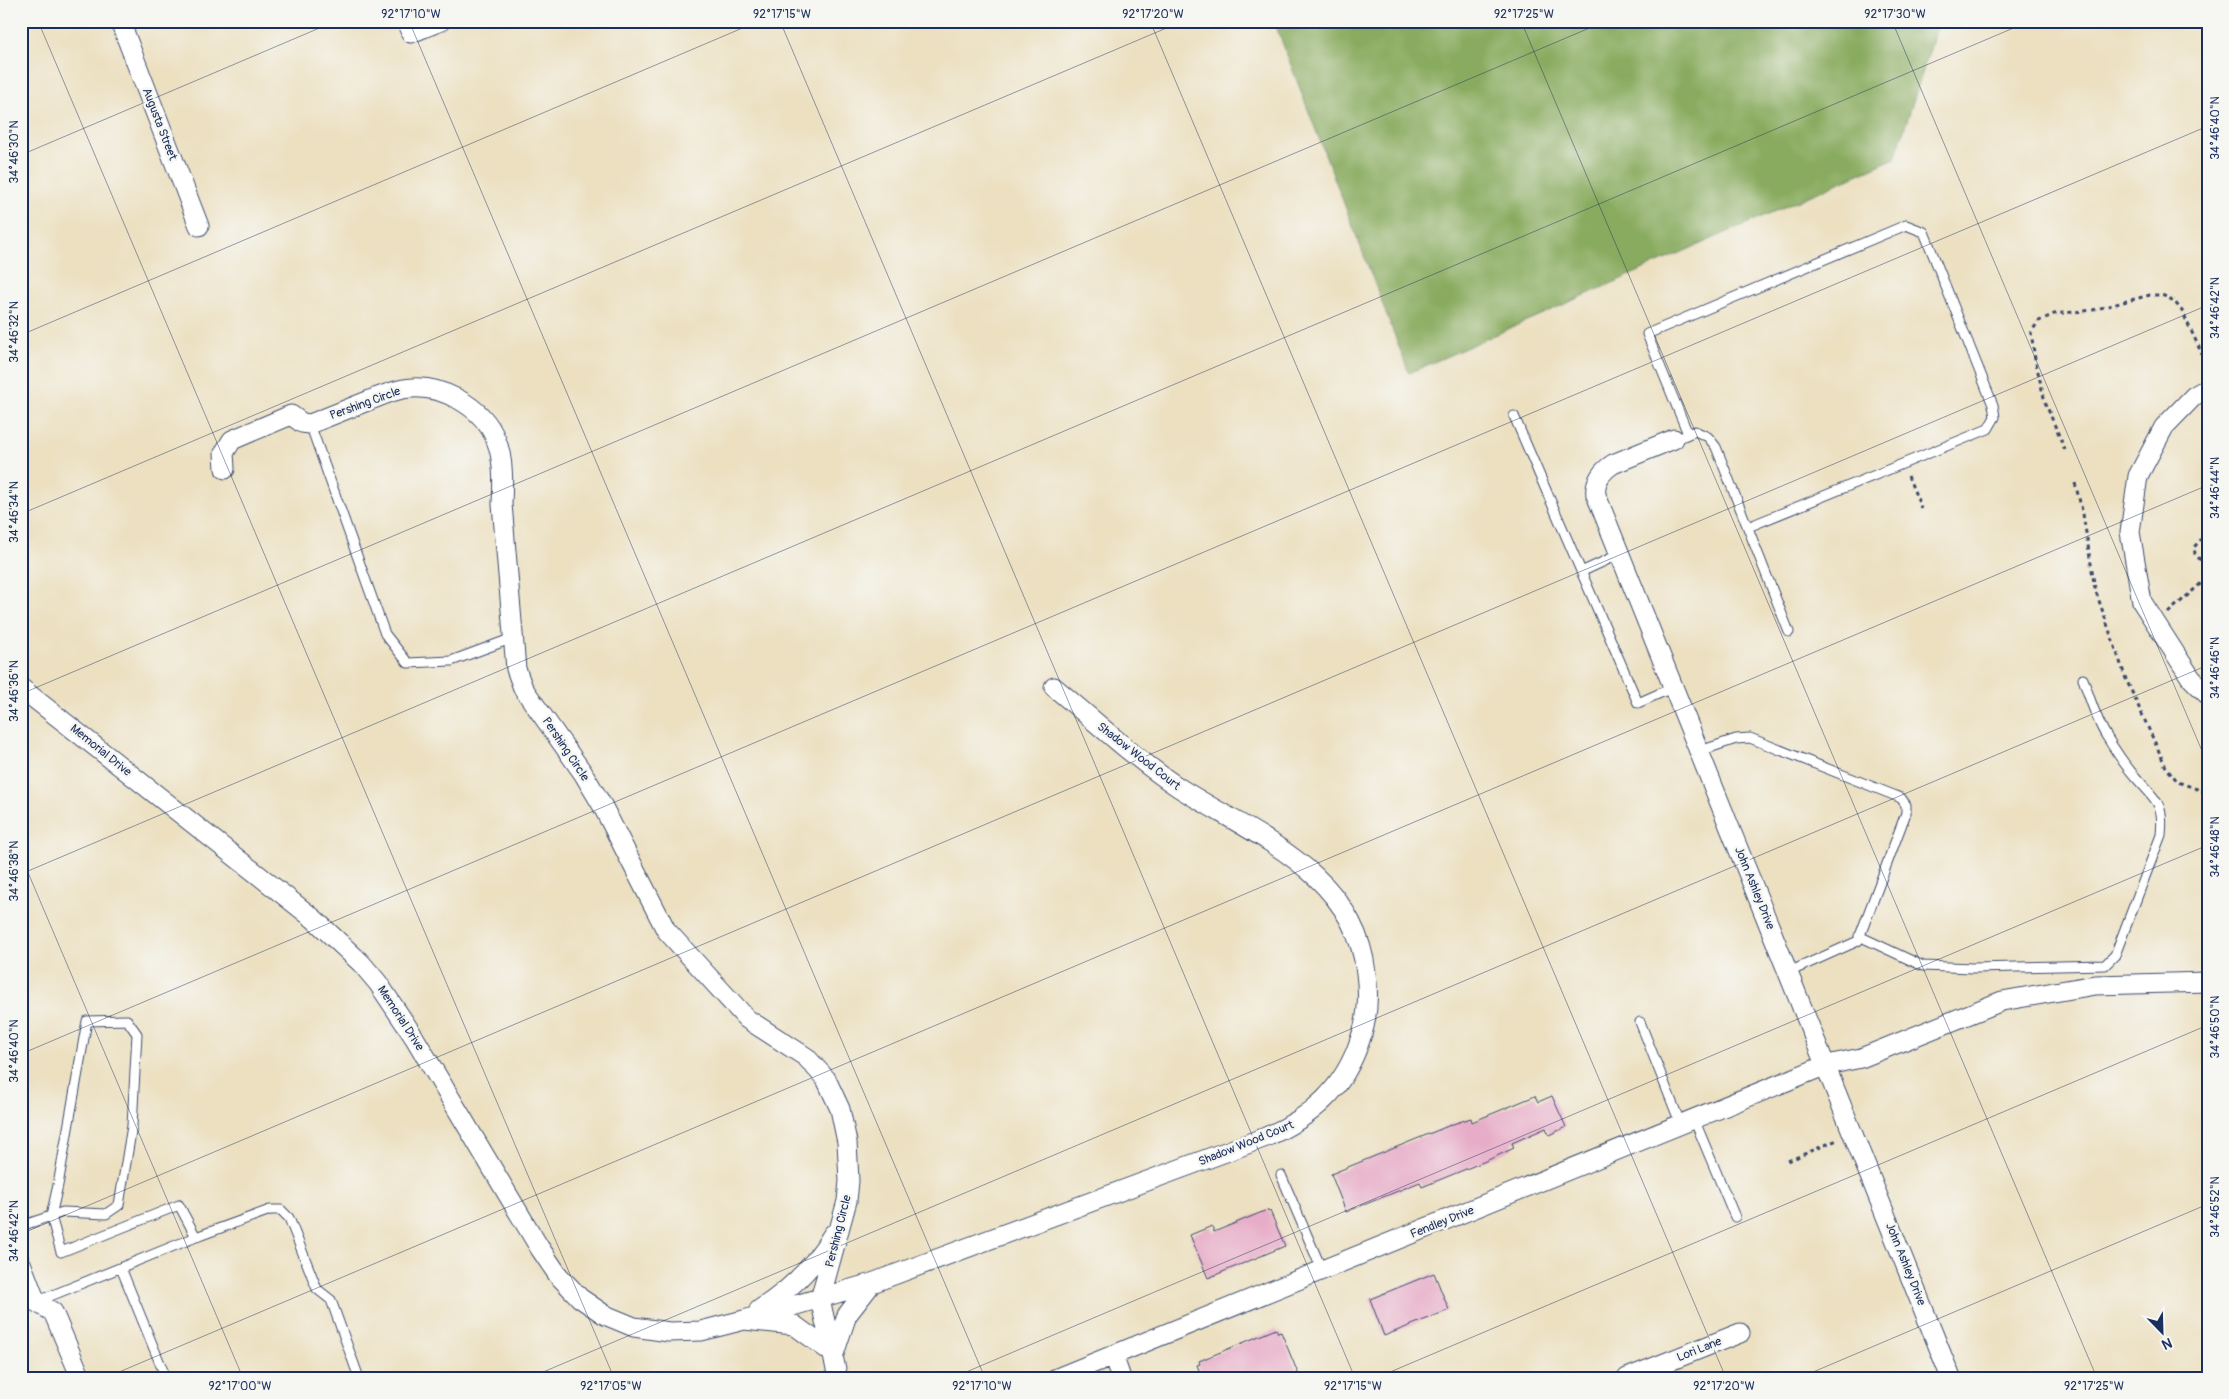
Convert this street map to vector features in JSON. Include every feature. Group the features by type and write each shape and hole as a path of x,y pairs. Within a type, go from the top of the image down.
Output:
{"street":[{"name":"Augusta Street","path":"120,21 199,226"},
{"path":"408,27 441,21"},
{"name":"Pershing Circle","path":"310,424 403,388 427,388 457,398 481,416 497,441 501,469 516,669 523,688 583,773 602,805 651,906 666,930 747,1020 806,1057 826,1079 840,1109 847,1142 849,1181 844,1215 820,1300"},
{"path":"2208,388 2194,396 2164,427 2138,476 2130,532 2142,602 2191,678 2208,695"},
{"path":"224,469 224,453 232,440 291,416 302,423 310,424"},
{"name":"John Ashley Drive","path":"1681,436 1613,464 1600,476 1595,489 1596,495 1827,1065 1951,1378"},
{"name":"Shadow Wood Court","path":"820,1300 872,1283 1285,1129 1301,1120 1333,1091 1345,1076 1357,1051 1364,1028 1368,990 1359,938 1346,912 1331,892 1315,875 1285,852 1177,786 1149,766 1054,687"},
{"name":"Memorial Drive","path":"21,688 314,919 361,964 378,983 414,1037 539,1247 558,1275 580,1298 606,1315 634,1327 669,1332 700,1331 744,1320 777,1299 795,1284 826,1246 844,1215"},
{"name":"Fendley Drive","path":"1057,1378 1827,1065 1861,1058 2002,1000 2095,985 2208,982"},
{"path":"21,1263 29,1305 53,1312 82,1378"},
{"path":"834,1354 847,1315 872,1283"},
{"path":"744,1320 820,1300 838,1378"},
{"name":"Memorial Drive","path":"744,1320 794,1325 834,1354"},
{"name":"Lori Lane","path":"1627,1378 1662,1371 1740,1333"},
{"path":"1113,1355 1121,1378"}],"lane":[{"path":"1748,527 1988,429 1994,417 1993,405 1924,232 1906,225 1647,334 1681,436 1695,431 1708,437 1716,447 1789,632"},
{"path":"1514,416 1638,703 1674,687"},
{"path":"310,424 385,634 408,663 451,661 514,638"},
{"path":"1581,572 1620,554"},
{"path":"1860,936 1923,966 1973,968 2105,965 2115,954 2162,835 2163,820 2153,794 2138,780 2106,736 2082,680"},
{"path":"1700,752 1736,739 1750,738 1901,798 1906,804 1906,813 1858,941 1789,972"},
{"path":"21,1226 51,1216 63,1212 106,1214 119,1205 132,1126 138,1034 127,1020 88,1022 51,1216 61,1252 179,1205 196,1237"},
{"path":"1640,1022 1735,1217"},
{"path":"1281,1175 1322,1270"},
{"path":"29,1305 196,1237 270,1210 281,1210 289,1218 317,1289 331,1300 359,1378"},
{"path":"121,1268 166,1378"}],"path":[{"path":"2064,450 2045,402 2034,359 2031,332 2039,321 2054,314 2093,310 2150,295 2162,295 2174,301 2182,311 2208,367"},
{"path":"1903,464 1921,508"},
{"path":"2075,483 2083,514 2095,589 2126,679 2166,767 2178,782 2208,793"},
{"path":"2208,532 2194,547 2195,554 2208,568"},
{"path":"2155,621 2166,614 2208,577"},
{"path":"1788,1161 1854,1134"}],"green space":[{"path":"1274,21 1939,21 1895,158 1409,373"}],"building":[{"path":"1535,1096 1538,1102 1552,1096 1566,1127 1549,1135 1546,1128 1512,1143 1514,1148 1488,1160 1422,1187 1420,1182 1346,1212 1331,1174 1453,1124 1471,1118 1472,1122"},
{"path":"1267,1210 1268,1212 1270,1211 1285,1246 1208,1278 1190,1235 1212,1226 1214,1232"},
{"path":"1434,1273 1449,1310 1384,1336 1370,1299"},
{"path":"1276,1329 1278,1333 1281,1332 1300,1378 1202,1378 1197,1365 1200,1364 1199,1361"}]}
